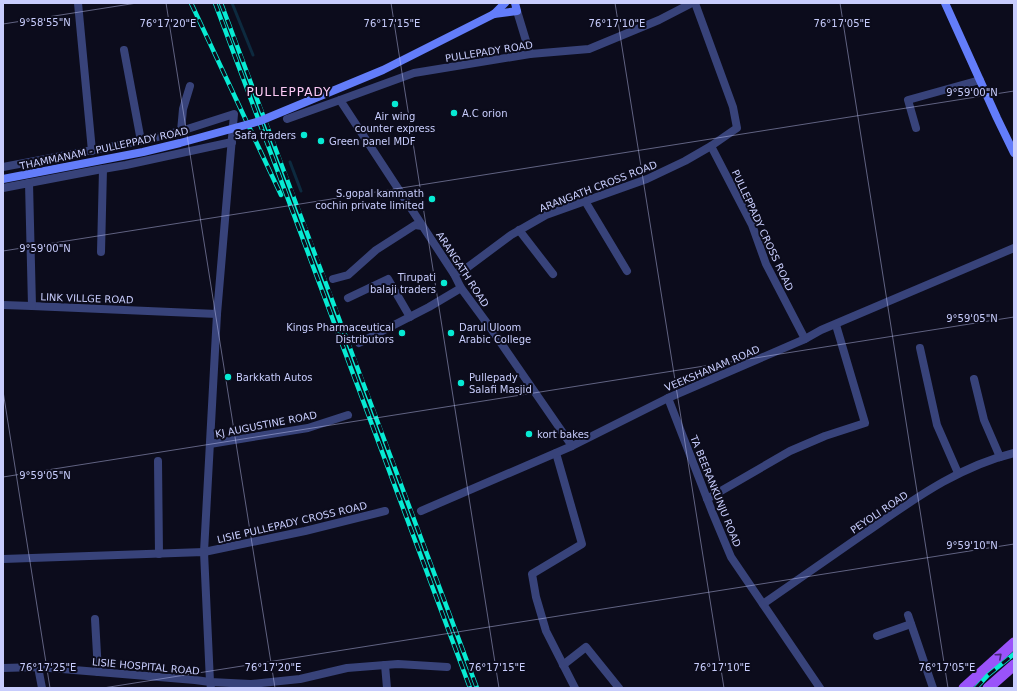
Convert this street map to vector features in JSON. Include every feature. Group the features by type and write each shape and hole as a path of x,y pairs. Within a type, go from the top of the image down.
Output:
{"main road":[{"path":"494,14 505,3"},
{"path":"945,3 1014,153"},
{"path":"494,14 516,7"},
{"name":"THAMMANAM - PULLEPPADY ROAD","path":"3,179 180,144 260,121 383,70 494,14"},
{"path":"964,688 1014,644"},
{"path":"988,688 1014,665"}],"street":[{"path":"78,3 92,151"},
{"path":"693,3 733,107 736,128 711,146"},
{"name":"PULLEPADY ROAD","path":"287,119 414,73 530,54 589,49 659,20 693,3"},
{"path":"516,7 530,54"},
{"path":"124,50 140,141"},
{"path":"916,128 908,100 980,80"},
{"path":"181,131 183,109 190,86"},
{"name":"ARANGATH ROAD","path":"340,100 454,274 461,288 492,330 572,446"},
{"path":"3,167 140,141 181,131 234,114 217,314 204,552 210,685"},
{"path":"3,188 126,165 232,142"},
{"name":"ARANGATH CROSS ROAD","path":"454,274 468,267 511,235 546,215 646,179 685,161 711,146"},
{"name":"PULLEPPADY CROSS ROAD","path":"711,146 752,225 766,264 805,339"},
{"path":"101,252 103,169"},
{"name":"LINK VILLGE ROAD","path":"29,184 32,306 217,314"},
{"path":"585,202 627,271"},
{"path":"333,279 348,276 381,246 415,226 422,226"},
{"path":"519,230 553,274"},
{"name":"VEEKSHANAM ROAD","path":"421,512 572,446 668,398 805,339 821,330 836,325 948,275 1014,248"},
{"path":"348,298 388,279 410,317"},
{"path":"359,343 410,317 461,288"},
{"path":"3,305 32,306"},
{"path":"707,499 790,451 825,436 865,423 836,325"},
{"path":"920,348 937,425 958,473"},
{"path":"974,379 984,420 1000,456"},
{"name":"TA BEERANKUNJU ROAD","path":"668,398 731,557 817,687"},
{"name":"KJ AUGUSTINE ROAD","path":"210,444 308,428 348,415"},
{"path":"556,453 582,544 532,574 536,597 546,631 575,688"},
{"name":"PEYOLI ROAD","path":"763,604 908,504 958,473 1000,456 1014,453"},
{"path":"158,461 159,554"},
{"name":"LISIE PULLEPADY CROSS ROAD","path":"3,559 204,552 305,531 384,511"},
{"path":"908,615 933,688"},
{"path":"95,619 98,672"},
{"path":"877,636 911,624"},
{"path":"563,666 586,647 619,688"},
{"name":"LISIE HOSPITAL ROAD","path":"3,668 38,667 98,672 210,685 251,684 300,679 347,668 398,664 447,667"},
{"path":"385,665 387,688"},
{"path":"38,667 42,688"}],"waterway":[{"path":"232,3 253,55"},
{"path":"290,162 301,191"}],"railway":[{"path":"191,3 281,195"},
{"path":"215,3 470,688"},
{"path":"221,3 477,688"},
{"path":"976,688 988,675 1014,654"}],"place":[{"name":"Air wing counter express","path":"395,104"},
{"name":"A.C orion","path":"454,113"},
{"name":"Safa traders","path":"304,135"},
{"name":"Green panel MDF","path":"321,141"},
{"name":"S.gopal kammath cochin private limited","path":"432,199"},
{"name":"Tirupati balaji traders","path":"444,283"},
{"name":"Kings Pharmaceutical Distributors","path":"402,333"},
{"name":"Darul Uloom Arabic College","path":"451,333"},
{"name":"Barkkath Autos","path":"228,377"},
{"name":"Pullepady Salafi Masjid","path":"461,383"},
{"name":"kort bakes","path":"529,434"}],"district":[{"name":"PULLEPPADY","path":"289,92"}]}
